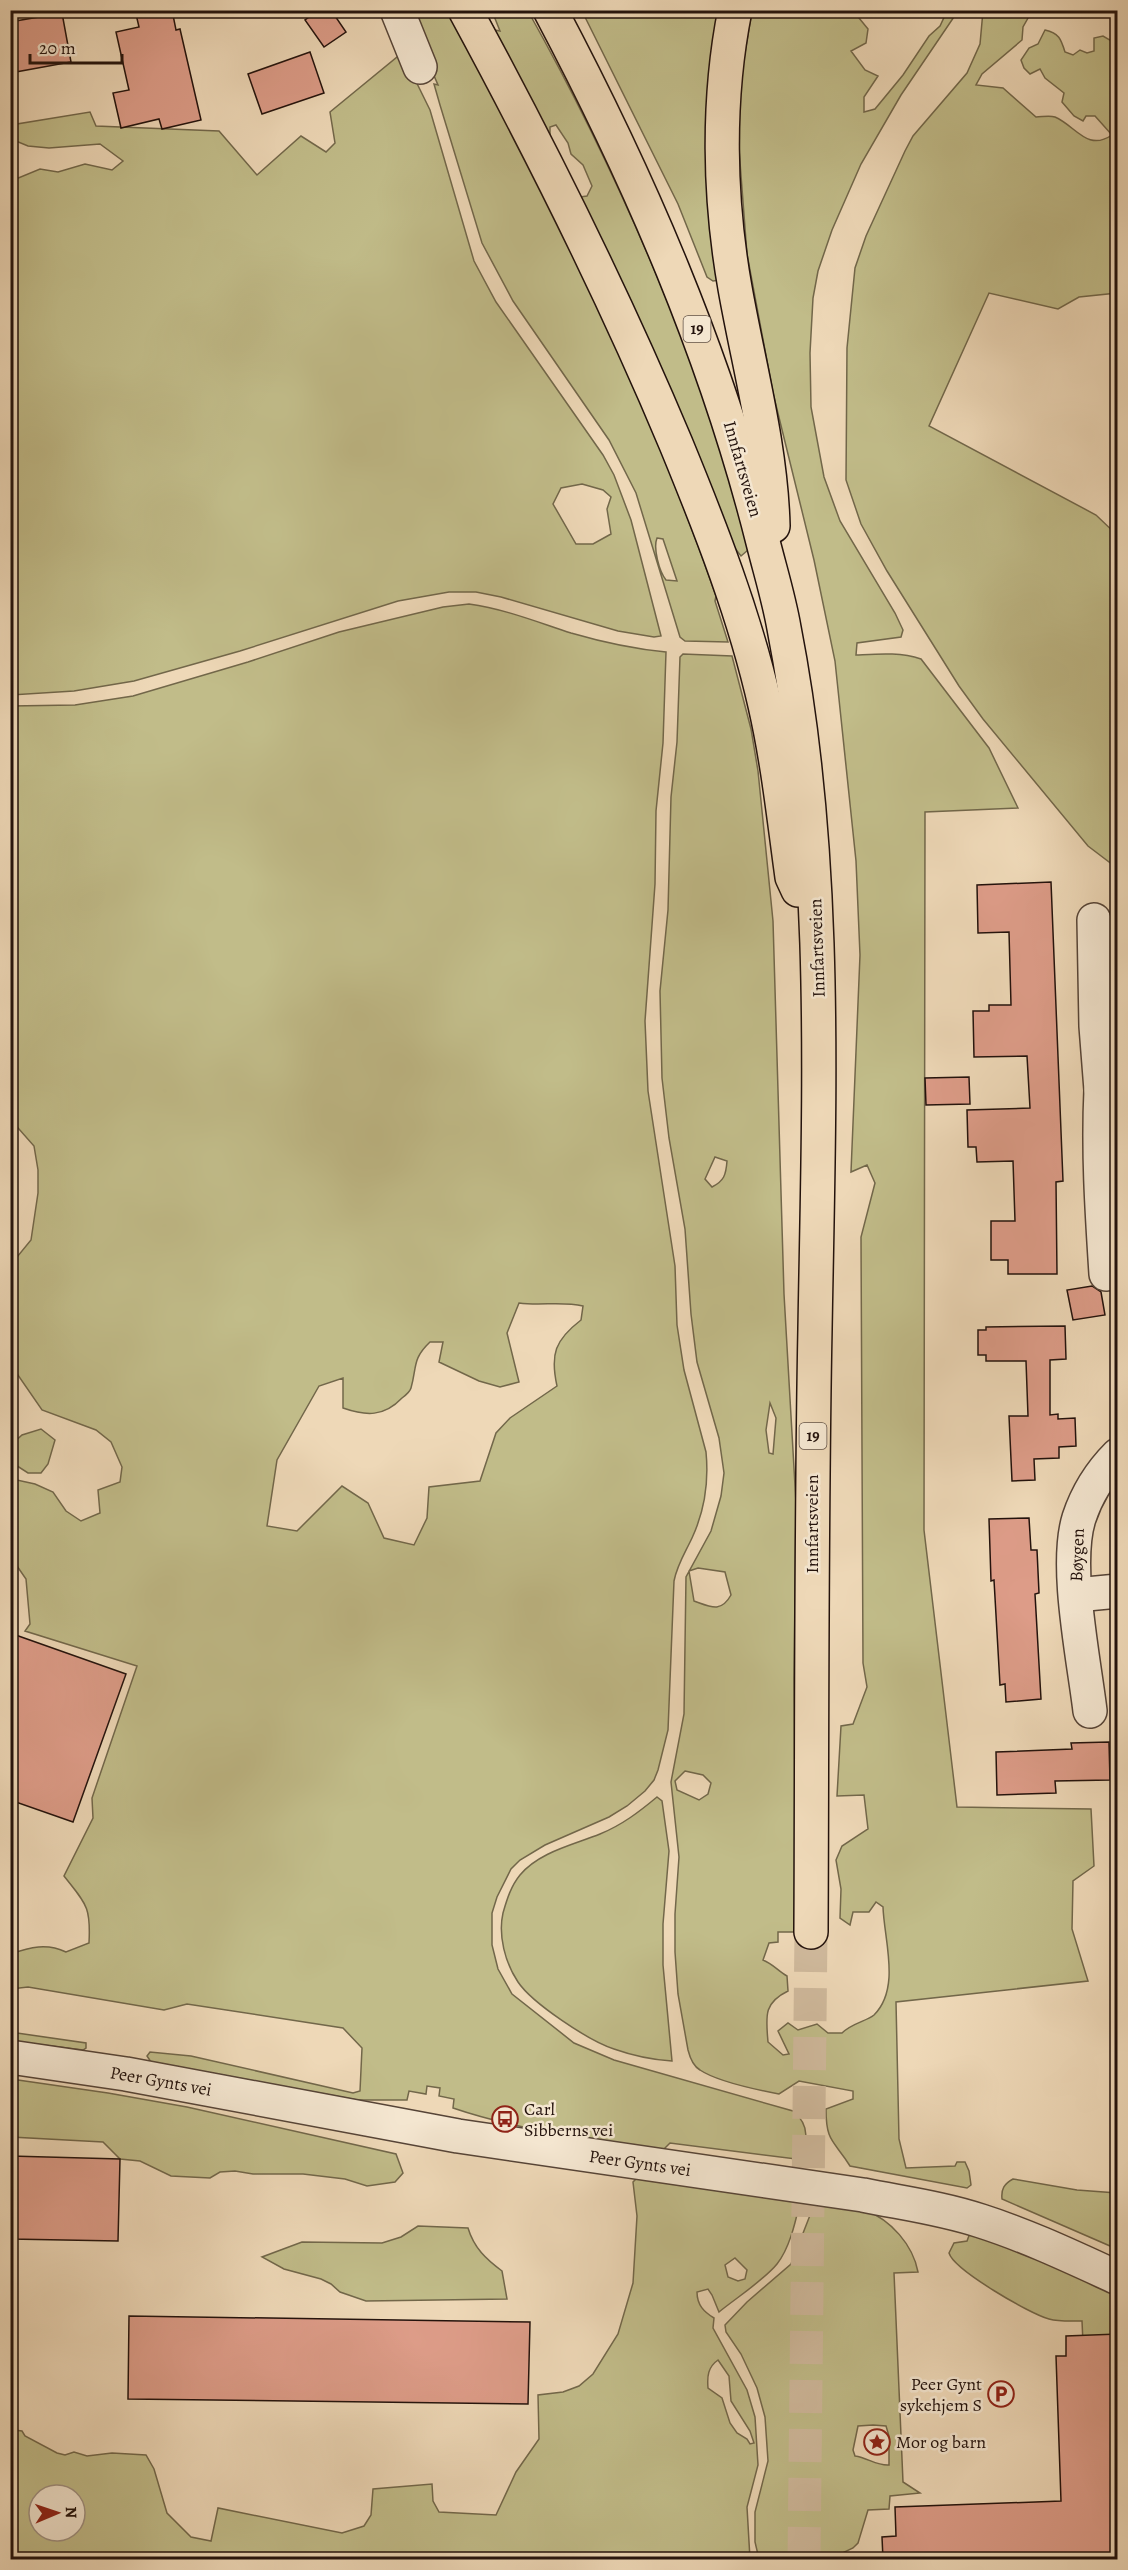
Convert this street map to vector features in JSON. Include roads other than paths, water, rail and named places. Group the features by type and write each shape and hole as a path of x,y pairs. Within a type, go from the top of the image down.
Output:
{"highway":[{"path":"465,10 510,93 604,284 655,395 720,554 746,633 765,704 778,773 792,877 817,939"},
{"name":"Innfartsveien","path":"550,10 588,81 648,209 710,361 744,466 784,627 807,787 817,939 820,1054 813,1425 811,1932"},
{"path":"735,10 724,98 722,143 725,190 735,284 772,484 775,588"}],"street":[{"path":"397,10 420,67"},
{"path":"1094,920 1096,1026 1109,1090 1099,1135 1100,1194 1106,1274"},
{"name":"Bøygen","path":"1090,1711 1076,1595 1074,1546 1078,1519 1093,1487 1104,1469 1118,1455"},
{"name":"Bøygen","path":"1076,1595 1118,1591"},
{"name":"Peer Gynts vei","path":"10,2057 126,2074 458,2136 863,2195 927,2207 979,2220 1034,2240 1118,2278"}],"tunnel":[{"path":"804,2560 811,1932"}],"place":[{"name":"Carl Sibberns vei","path":"505,2119"},
{"name":"Peer Gynt sykehjem S","path":"1001,2394"},
{"name":"Mor og barn","path":"877,2442"}]}
